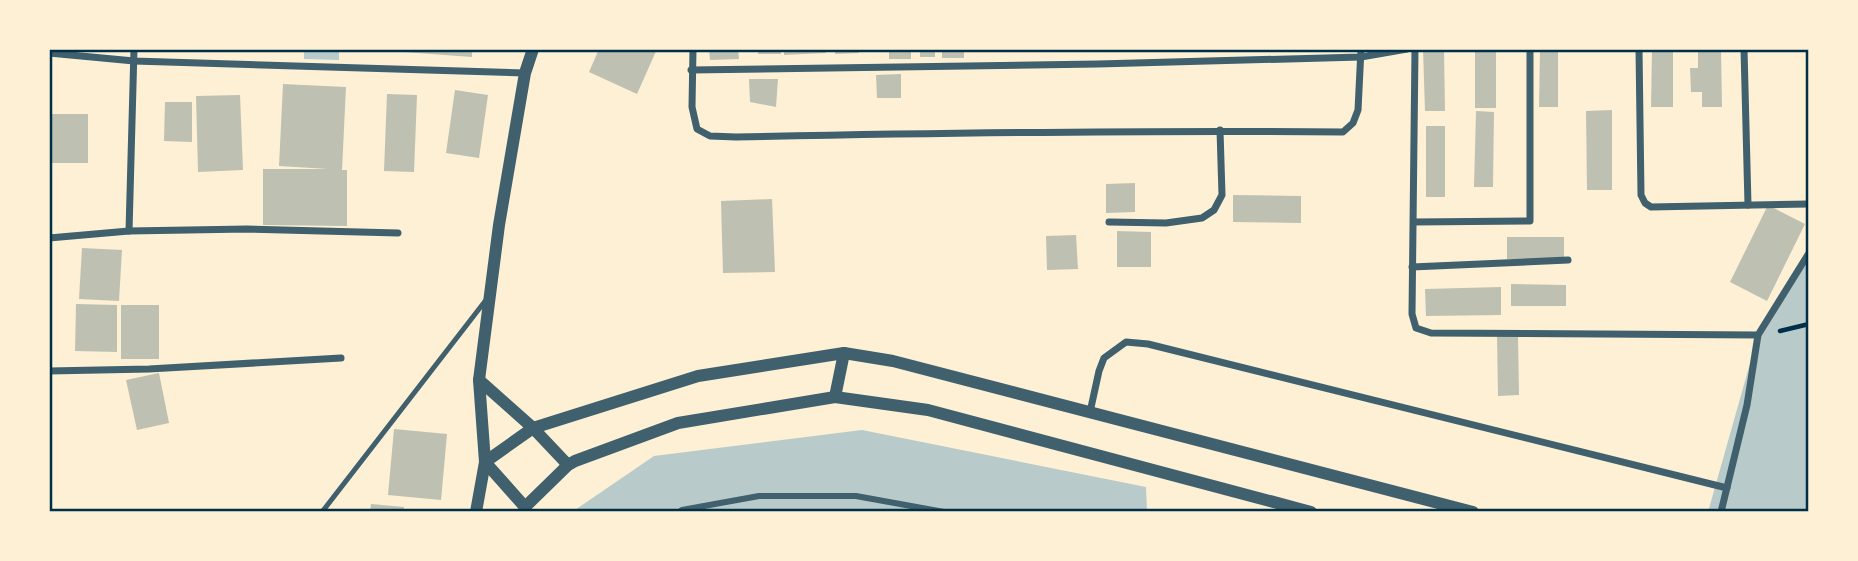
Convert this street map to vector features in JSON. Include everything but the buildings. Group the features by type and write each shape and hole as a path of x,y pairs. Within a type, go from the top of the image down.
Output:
{"street":[{"path":"129,231 134,49"},
{"path":"476,512 485,462 480,380 490,295 525,73 533,49"},
{"path":"693,49 692,107 697,129 710,135 736,137 1220,130 1343,132 1353,123 1358,110 1361,53"},
{"path":"691,70 1098,64 1407,49"},
{"path":"1415,49 1412,314 1416,328 1431,333 1758,335"},
{"path":"1414,222 1530,221 1530,49"},
{"path":"1639,49 1641,195 1645,203 1651,207 1809,204"},
{"path":"1744,49 1748,205"},
{"path":"49,53 134,61 525,73"},
{"path":"1109,222 1166,223 1202,218 1214,211 1222,195 1220,130"},
{"path":"49,238 129,231 247,229 398,233"},
{"path":"1721,512 1747,405 1758,335 1809,253"},
{"path":"1412,267 1568,260"},
{"path":"1090,412 1104,358 1126,342 1148,344 1727,488"},
{"path":"485,462 533,428 698,376 844,354 893,361 1472,512"},
{"path":"835,397 844,354"},
{"path":"49,371 149,369 341,358"},
{"path":"480,380 533,428 568,466"},
{"path":"485,462 525,509 576,461 678,423 835,397 928,410 1311,512"},
{"path":"679,512 760,496 856,496 944,512"}],"lane":[{"path":"322,512 490,295"}],"shaded area":[{"path":"304,49 339,49 339,60 304,59"},
{"path":"1809,248 1809,512 1708,512 1758,335"},
{"path":"862,430 1146,487 1147,512 572,512 654,456"}]}
